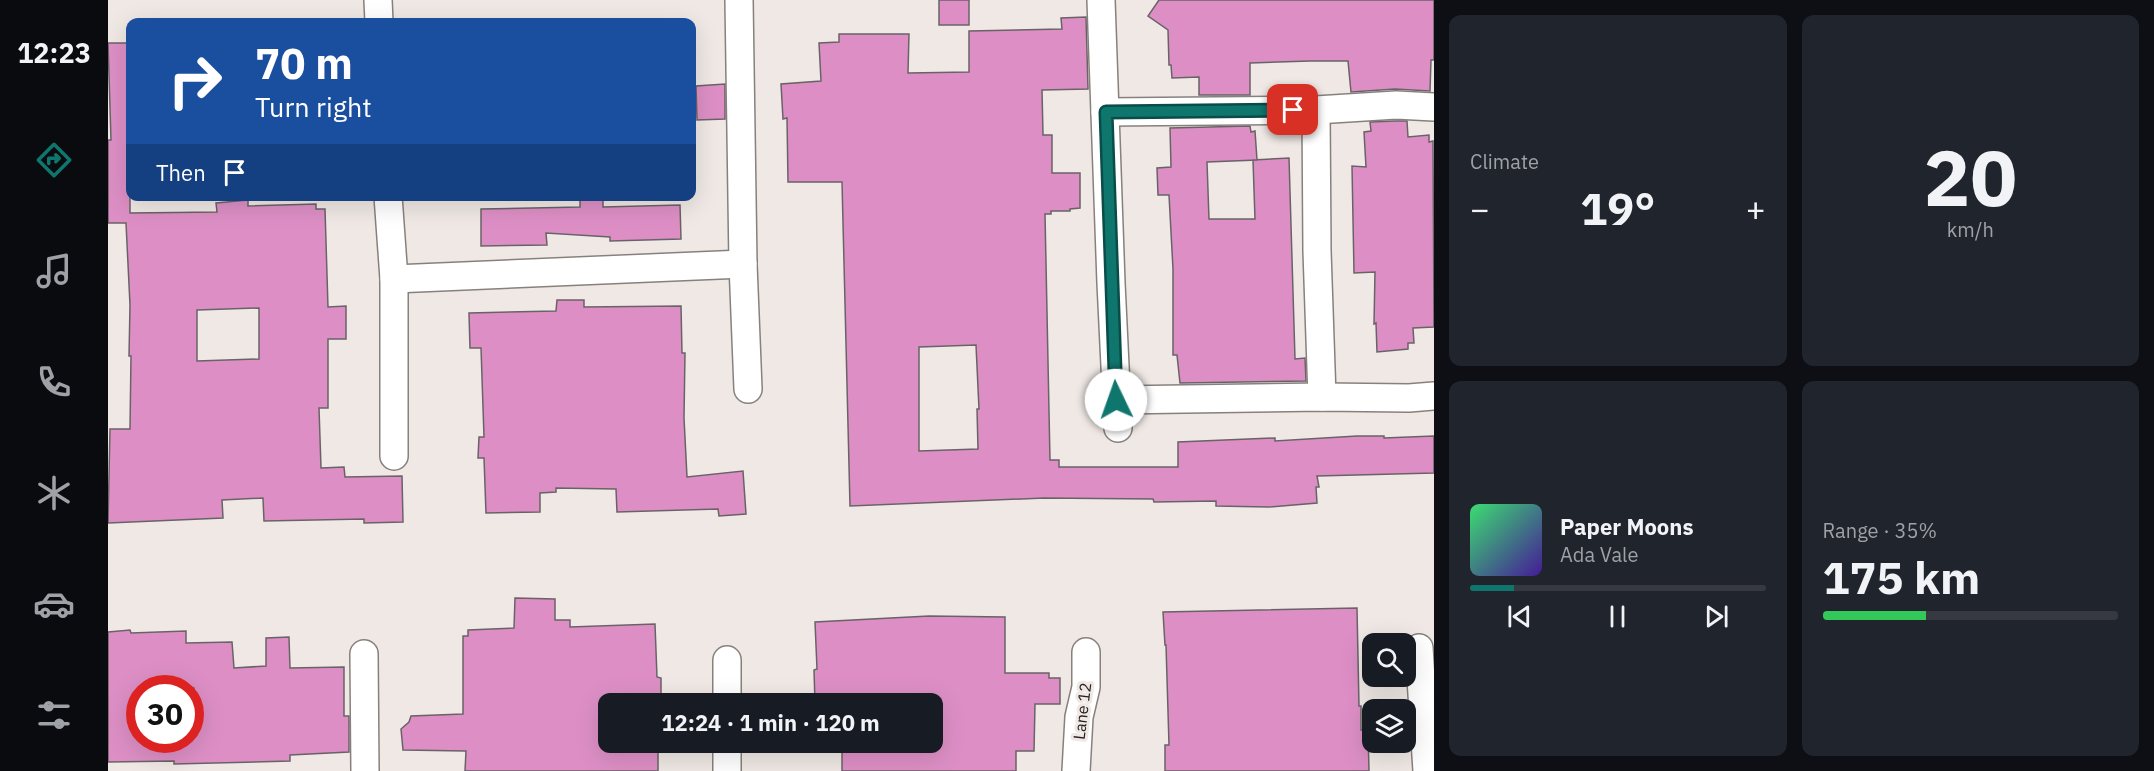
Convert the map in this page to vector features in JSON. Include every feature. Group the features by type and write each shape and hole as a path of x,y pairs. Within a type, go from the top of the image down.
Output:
{"street":[{"path":"378,0 379,18"},
{"path":"739,0 743,264 748,388"},
{"path":"1101,0 1118,428"},
{"path":"1106,112 1316,110 1395,105 1434,107"},
{"path":"1316,110 1317,251 1322,397"},
{"path":"387,201 394,279 394,456"},
{"path":"394,279 743,264"},
{"path":"1116,400 1434,396"},
{"path":"1419,648 1426,771"},
{"name":"Lane 12","path":"1076,771 1080,717 1086,687 1086,652"},
{"path":"364,654 365,771"},
{"path":"727,693 728,660"},
{"path":"727,753 727,771"}],"building":[{"path":"939,0 969,0 969,25 939,25"},
{"path":"1159,0 1434,0 1434,60 1431,60 1430,91 1395,89 1351,92 1348,61 1310,61 1250,63 1250,95 1199,95 1199,77 1172,78 1171,65 1169,65 1168,30 1148,16"},
{"path":"1086,17 1088,89 1042,90 1043,135 1052,135 1052,173 1080,173 1080,208 1070,209 1070,211 1051,211 1051,214 1045,214 1050,460 1059,460 1059,467 1178,467 1178,442 1275,438 1275,441 1357,436 1384,436 1384,438 1434,436 1434,473 1317,476 1319,487 1316,487 1317,503 1269,507 1216,506 1216,501 1154,502 1153,499 1044,498 850,506 842,182 788,182 787,118 783,119 781,84 821,81 819,43 839,42 839,34 909,34 908,73 969,72 969,31 1062,29 1061,18","holes":["976,345 979,409 977,409 978,449 919,451 919,347"]},
{"path":"108,43 126,43 126,201 130,201 130,213 217,212 216,203 237,201 248,201 248,206 316,204 316,209 325,209 328,307 346,306 346,339 328,339 328,408 319,408 321,468 344,467 345,477 402,476 403,522 364,523 364,519 264,521 263,498 222,500 223,518 108,523 110,429 130,429 131,356 129,356 130,305 126,223 108,223 108,140 111,140","holes":["259,308 259,359 197,361 197,310"]},
{"path":"725,84 725,119 697,120 696,86"},
{"path":"1407,121 1408,137 1429,135 1429,142 1433,141 1434,327 1413,328 1414,343 1408,343 1408,349 1377,352 1376,323 1374,324 1375,272 1354,273 1352,166 1366,167 1364,132 1371,131 1370,122"},
{"path":"1250,126 1251,132 1255,131 1257,160 1289,158 1295,359 1305,358 1306,381 1180,383 1177,355 1173,355 1173,269 1169,195 1158,195 1157,168 1171,167 1170,128","holes":["1253,160 1255,219 1209,219 1207,162"]},
{"path":"580,201 603,201 603,207 680,205 681,239 610,241 610,237 546,233 547,245 481,246 481,209 580,207"},
{"path":"557,300 584,300 584,307 681,306 682,353 685,353 684,418 687,477 743,471 746,514 719,516 718,509 617,512 616,489 556,488 556,492 540,493 540,512 486,513 484,458 478,458 479,437 484,437 481,348 470,348 469,313 556,311"},
{"path":"515,598 555,599 555,620 570,620 570,627 655,624 657,677 661,678 661,693 598,693 598,753 658,753 658,771 465,771 466,751 403,750 401,729 409,722 411,716 463,714 463,636 468,636 468,630 514,628"},
{"path":"1357,608 1362,753 1369,753 1369,771 1165,771 1165,745 1169,745 1163,612"},
{"path":"929,616 1005,617 1005,673 1049,673 1049,678 1060,678 1060,704 1035,704 1034,751 1016,751 1016,771 842,771 842,753 943,753 943,693 815,693 814,670 817,669 815,622"},
{"path":"186,631 186,643 232,642 234,668 266,666 266,638 289,637 290,668 344,667 344,716 349,716 349,752 290,755 290,761 174,764 174,761 108,762 108,632"}],"route":[{"path":"1116,400 1106,112 1293,110"}]}
